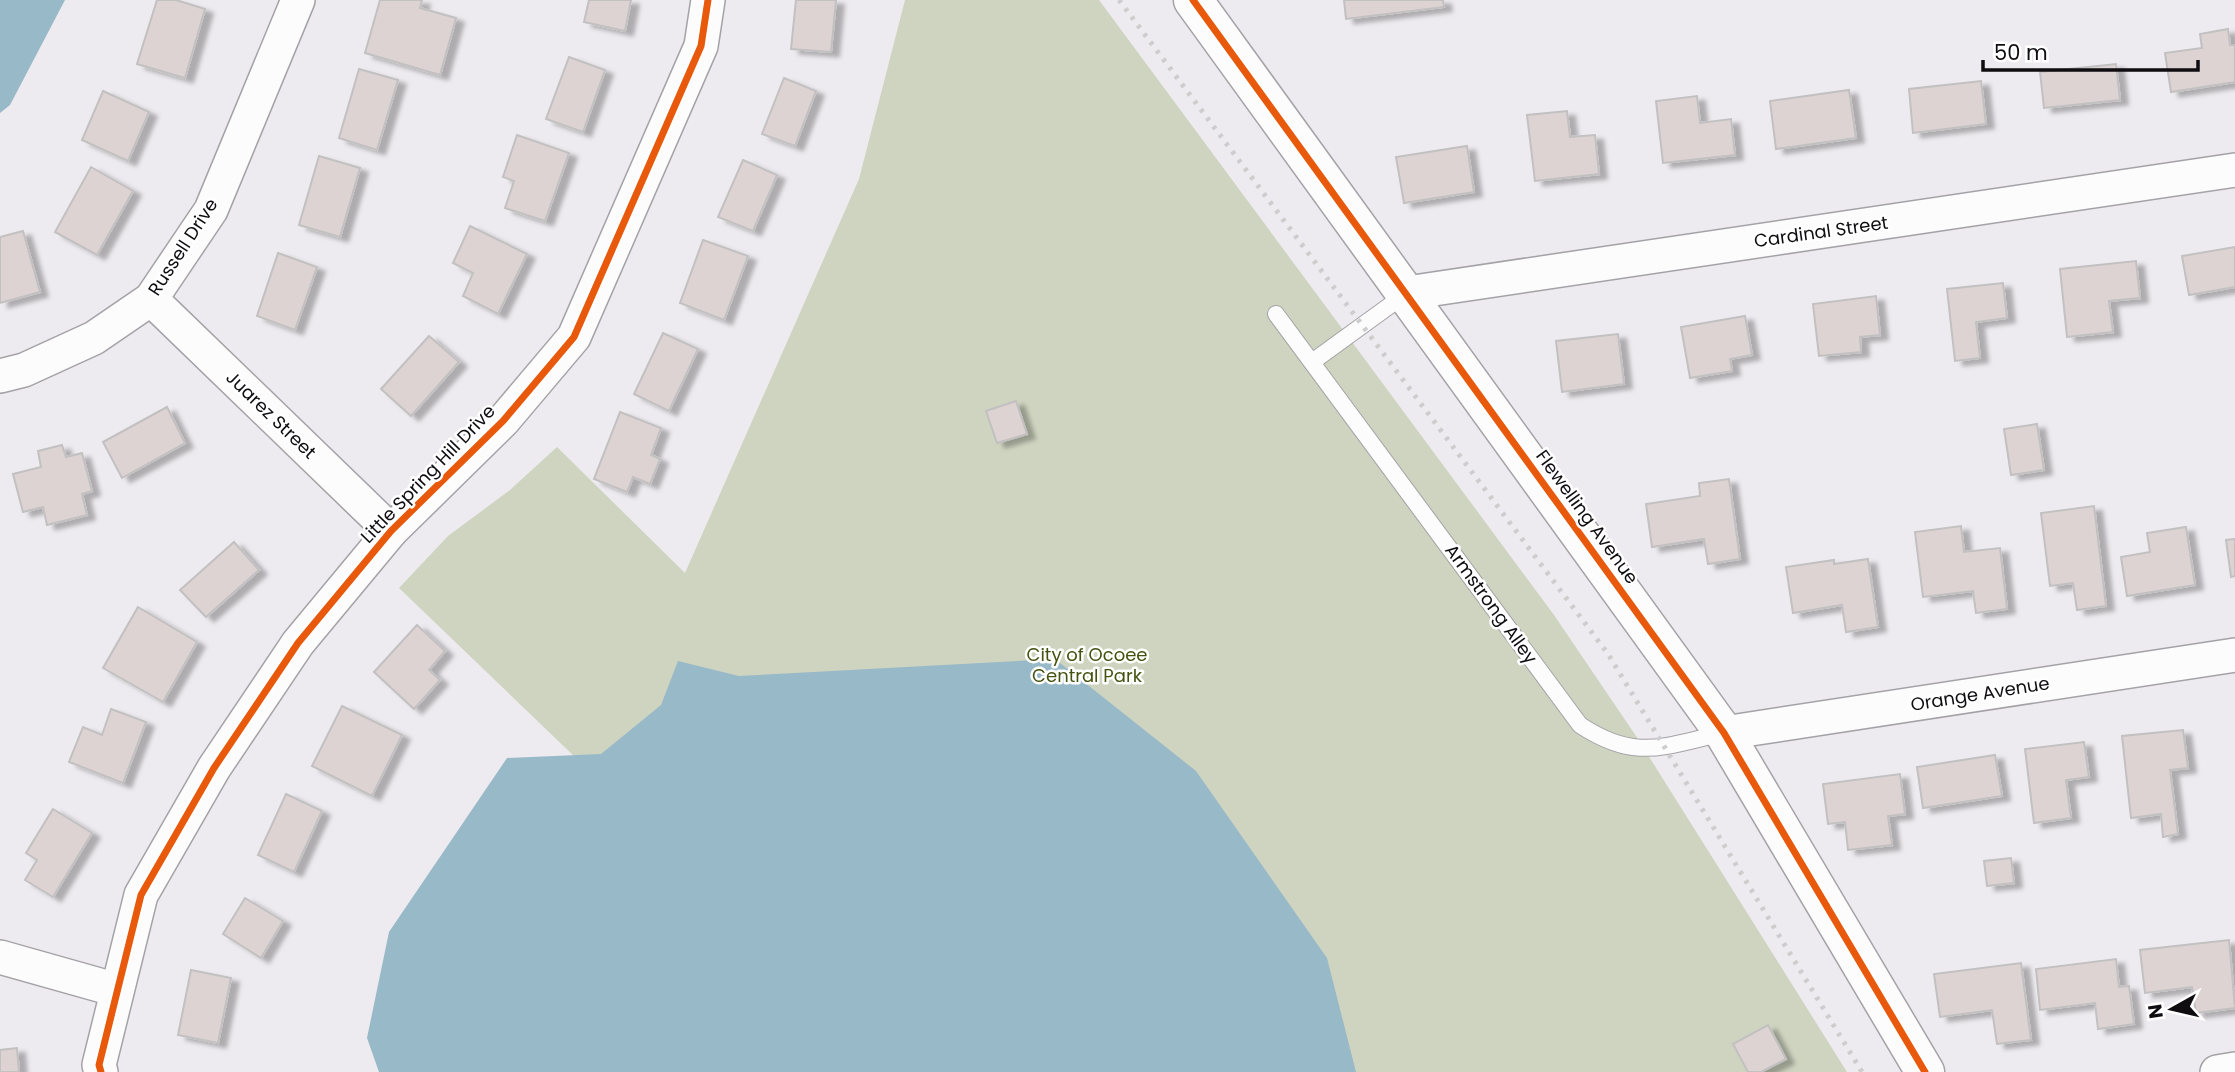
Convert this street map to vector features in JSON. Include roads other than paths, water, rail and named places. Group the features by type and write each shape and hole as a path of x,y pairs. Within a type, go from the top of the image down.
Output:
{"street":[{"name":"Russell Drive","path":"0,376 24,370 94,338 151,299 211,210 298,0"},
{"name":"Little Spring Hill Drive","path":"101,1072 99,1065 141,895 214,768 298,643 391,531 503,421 574,337 701,46 708,0"},
{"name":"Flewelling Avenue","path":"1193,0 1724,733 1925,1072"},
{"name":"Cardinal Street","path":"1407,293 2235,170"},
{"name":"Juarez Street","path":"151,299 391,531"},
{"name":"Orange Avenue","path":"1724,733 2235,655"},
{"path":"0,957 117,990"},
{"path":"2217,1072 2235,1069"}],"lane":[{"path":"1312,362 1407,293"},
{"name":"Armstrong Alley","path":"1276,314 1580,725 1606,743 1634,750 1724,733"}],"water":[{"path":"0,0 65,0 10,105 0,113"},
{"path":"1055,659 1196,771 1327,958 1356,1072 379,1072 367,1038 389,932 507,758 601,754 661,705 678,661 739,676"}],"railway":[{"path":"1119,0 1608,654 1862,1072"}],"park label":[{"name":"City of Ocoee Central Park","path":"1087,665"}]}
